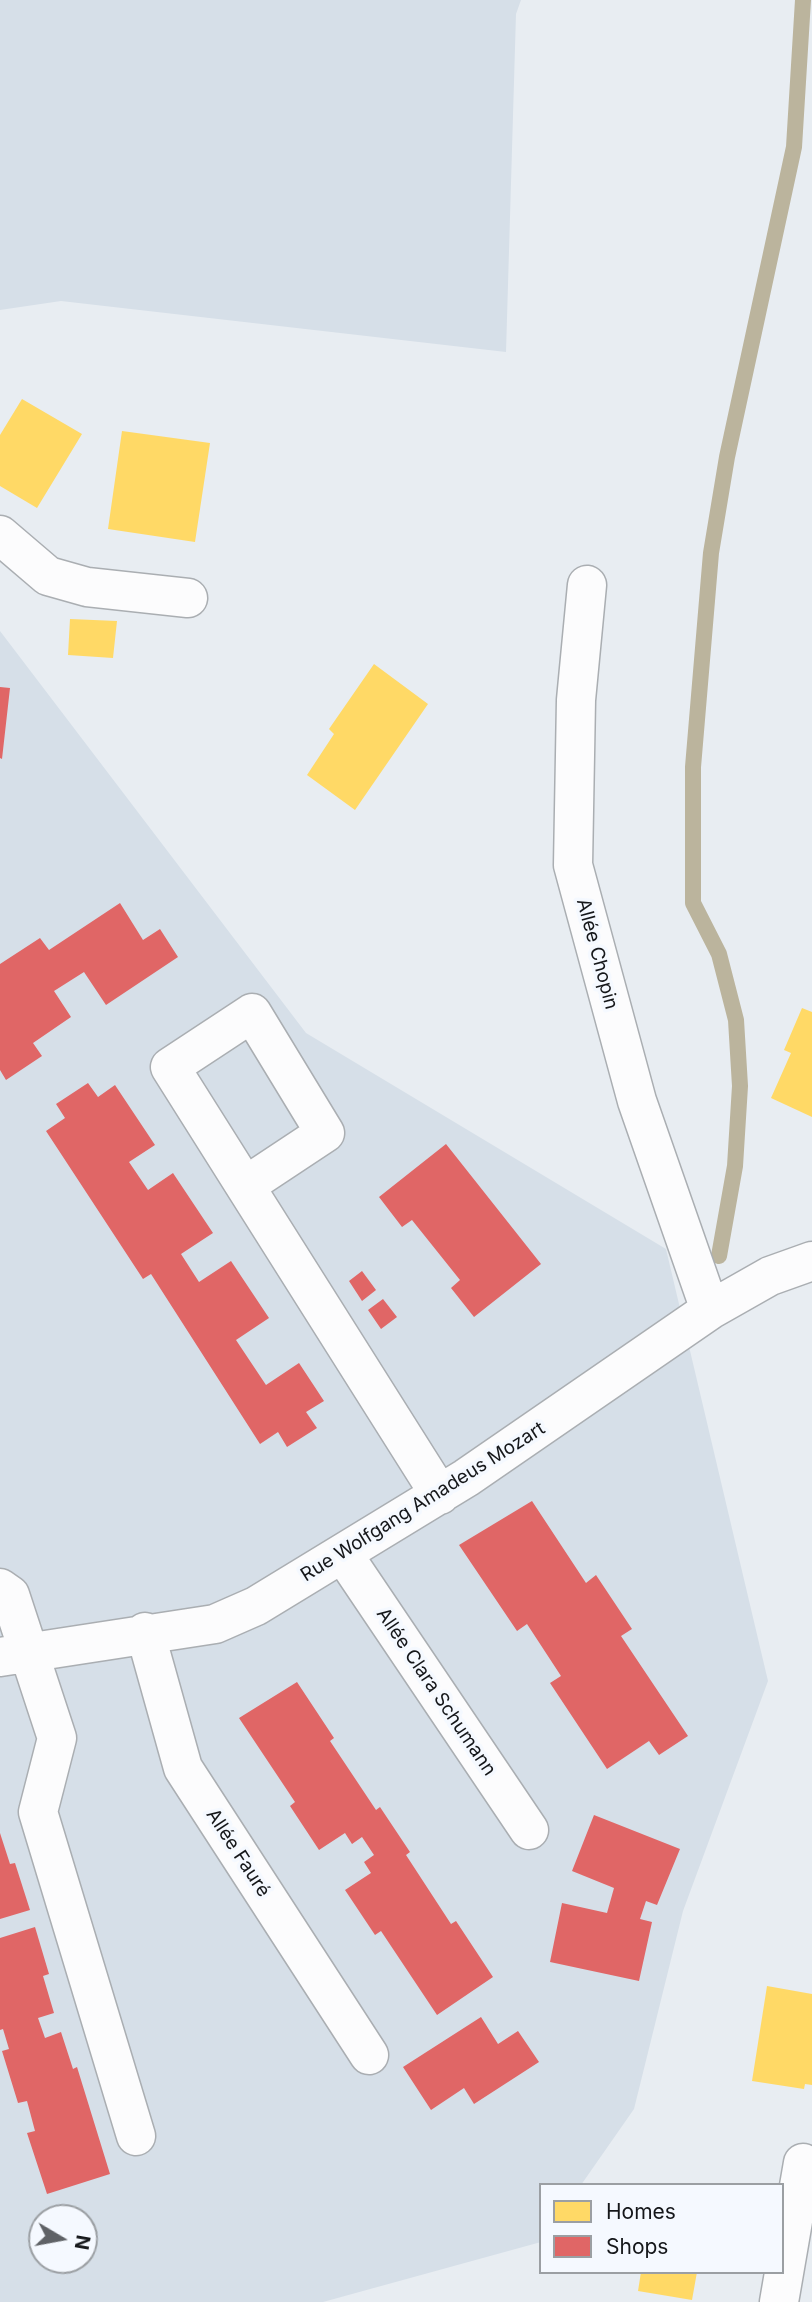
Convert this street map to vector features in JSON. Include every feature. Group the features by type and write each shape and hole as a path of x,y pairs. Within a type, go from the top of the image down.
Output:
{"street":[{"path":"0,535 48,576 87,587 188,598"},
{"name":"Allée Chopin","path":"587,585 576,699 573,865 637,1101 710,1310"},
{"path":"245,1186 440,1494"},
{"name":"Rue Wolfgang Amadeus Mozart","path":"14,1655 215,1624 256,1606 440,1494 710,1310 770,1276 812,1261"},
{"name":"Allée Clara Schumann","path":"343,1554 529,1830"},
{"path":"0,1588 10,1595 14,1655 57,1738 38,1812 136,2136"},
{"name":"Allée Fauré","path":"145,1633 183,1768 369,2055"},
{"path":"784,2273 803,2162"},
{"path":"779,2302 784,2274"}],"shaded area":[{"path":"0,0 521,0 516,14 506,352 61,301 0,310"},
{"path":"0,631 306,1033 666,1249 768,1681 683,1911 634,2109 582,2183 539,2183 539,2243 323,2302 0,2302"}],"building: Homes":[{"path":"22,399 82,434 37,508 0,486 0,435"},
{"path":"122,431 210,443 195,542 108,529"},
{"path":"70,619 117,621 113,658 68,655"},
{"path":"374,664 428,704 355,810 307,775 334,734 329,729"},
{"path":"802,1008 812,1012 812,1117 771,1098 791,1053 784,1050"},
{"path":"767,1986 812,1994 812,2085 805,2084 804,2089 752,2081"},
{"path":"641,2274 697,2274 692,2300 638,2291"}],"building: Shops":[{"path":"0,687 10,688 2,759 0,758"},
{"path":"120,903 143,940 160,929 178,957 106,1005 84,972 54,991 71,1017 33,1043 42,1056 6,1080 0,1070 0,964 40,938 49,950"},
{"path":"88,1083 98,1097 115,1085 155,1145 129,1162 148,1190 173,1173 213,1233 181,1254 199,1282 231,1261 269,1318 236,1340 266,1385 299,1363 324,1401 306,1412 317,1428 287,1447 278,1432 260,1444 151,1274 143,1279 46,1131 65,1118 56,1104"},
{"path":"446,1144 541,1264 474,1317 451,1288 460,1280 412,1220 402,1227 379,1197"},
{"path":"362,1271 376,1290 362,1301 349,1281"},
{"path":"383,1299 397,1317 381,1329 368,1310"},
{"path":"532,1501 586,1583 596,1575 632,1629 621,1636 688,1736 659,1755 649,1741 607,1769 550,1683 561,1676 527,1624 517,1631 459,1545"},
{"path":"297,1682 334,1738 330,1741 376,1810 380,1807 410,1852 406,1855 451,1924 456,1921 493,1977 437,2015 381,1931 375,1935 345,1890 371,1873 364,1862 374,1855 362,1837 352,1844 345,1833 319,1850 290,1806 295,1802 239,1718"},
{"path":"594,1815 680,1849 657,1905 646,1901 640,1919 652,1922 639,1981 550,1962 562,1903 607,1913 614,1888 572,1871"},
{"path":"0,1833 10,1864 15,1863 30,1910 0,1919"},
{"path":"35,1927 49,1974 43,1976 54,2013 38,2018 45,2038 61,2032 73,2069 77,2067 110,2174 47,2194 27,2133 35,2131 27,2101 18,2103 2,2051 9,2049 3,2029 0,2030 0,1938"},
{"path":"481,2017 498,2044 518,2031 539,2062 474,2104 464,2088 431,2110 403,2067"}],"waterway":[{"path":"719,1256 735,1166 740,1086 736,1020 719,954 693,903 693,767 711,553 727,457 794,147 803,0"}]}
